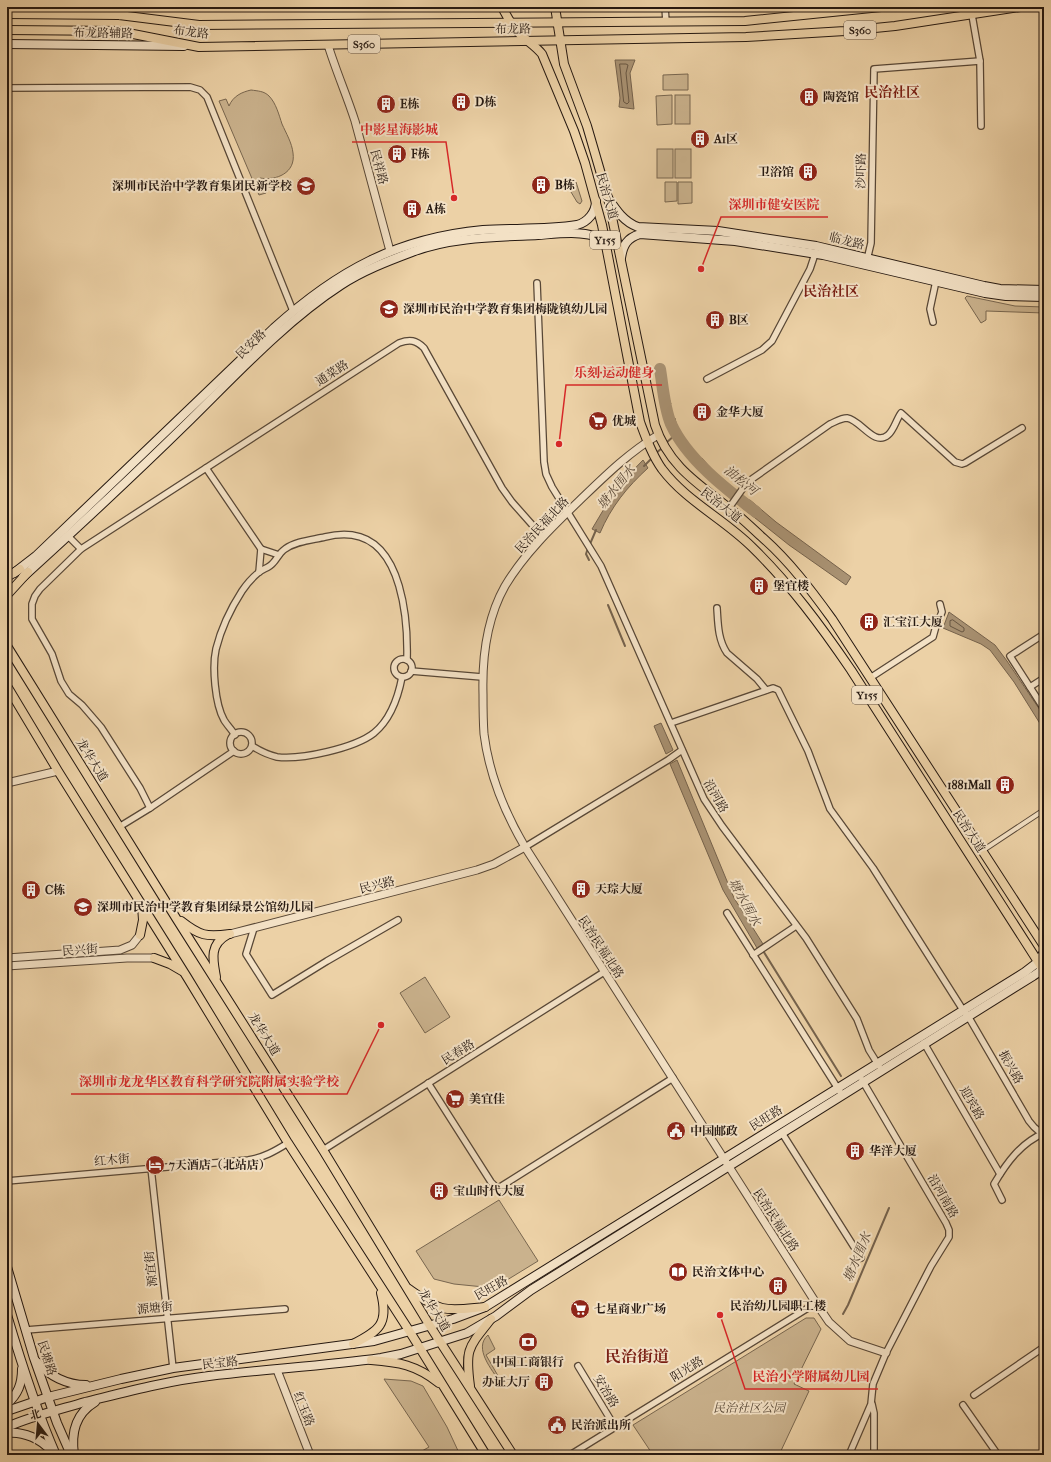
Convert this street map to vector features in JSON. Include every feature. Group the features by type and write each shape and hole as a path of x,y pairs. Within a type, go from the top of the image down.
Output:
{"main road":[{"name":"布龙路辅路","path":"98,7 119,15"},
{"name":"民治大道","path":"502,7 510,23 542,54 574,131 596,201 606,244 640,422 647,442 657,461 678,486 752,547 798,597 851,670 1042,966"},
{"name":"民治大道","path":"555,7 564,64 587,126 608,198 643,370 660,438 667,451 692,480 729,508 782,556 811,590 1044,946"},
{"name":"布龙路","path":"7,14 119,15 199,25 745,22 881,7"},
{"name":"布龙路","path":"7,30 118,32 199,47 746,37 845,31 895,26 1020,7"},
{"name":"布龙路辅路","path":"7,44 199,47"},
{"path":"608,198 624,219 643,231"},
{"path":"572,230 589,218 595,209 596,201"},
{"name":"民安路","path":"7,578 36,556 293,311 314,294 340,277 358,266 390,251 433,237 483,230 572,230"},
{"path":"572,230 601,238 606,244"},
{"name":"民安路","path":"7,589 28,572 115,493 271,342 312,305 342,284 379,265 413,252 448,242 572,230"},
{"path":"621,258 622,250 628,240 643,231"},
{"name":"临龙路","path":"643,231 726,232 828,248 866,262 936,281 1006,296 1044,297"},
{"name":"临龙路","path":"643,231 736,241 866,262 984,286 1007,289 1044,290"},
{"path":"7,595 28,572"},
{"name":"龙华大道","path":"7,646 176,918 323,1150 440,1342 513,1455"},
{"path":"7,686 58,771 187,976 288,1143 410,1332 486,1455"},
{"path":"140,902 143,914 143,925 140,935"},
{"path":"176,918 199,934 230,934"},
{"path":"218,983 213,955 219,942 230,934"},
{"name":"民旺路","path":"879,1066 924,1043 1025,972 1042,966 1044,952"},
{"path":"154,958 163,960 174,966 187,976"},
{"name":"民旺路","path":"430,1326 485,1307 724,1159 839,1092 965,1013"},
{"name":"民旺路","path":"440,1342 467,1333 491,1319 531,1290 782,1133 839,1092"},
{"name":"民塘路","path":"7,1267 34,1358 71,1455"},
{"path":"354,1344 377,1330 382,1320 384,1303 380,1286"},
{"path":"406,1287 441,1308 456,1309 485,1307"},
{"path":"7,1315 21,1362 56,1455"},
{"path":"471,1389 468,1367 469,1350 476,1337 491,1319"},
{"name":"民宝路","path":"7,1411 48,1397 173,1368 206,1362 374,1341 430,1326"},
{"name":"民宝路","path":"7,1427 40,1415 100,1398 184,1380 209,1376 371,1360 401,1354 440,1342"},
{"path":"34,1358 42,1368 61,1380 80,1385 95,1385"},
{"path":"371,1360 407,1364 424,1372 444,1387"},
{"path":"7,1404 17,1392 21,1382 21,1362"},
{"path":"74,1455 73,1433 78,1418 87,1407 100,1398"},
{"path":"7,1433 15,1432 32,1437 44,1444 56,1455"}],"street":[{"path":"665,7 666,22"},
{"path":"972,15 980,61 980,126"},
{"name":"民祥路","path":"328,44 335,68 355,122 390,251"},
{"name":"沙吓路","path":"866,262 871,243 874,69 980,61"},
{"path":"7,88 190,87 200,90 207,97 293,311"},
{"path":"707,379 762,350 772,341 810,270 815,254"},
{"path":"933,322 930,309 936,281"},
{"name":"沿河路","path":"537,283 544,462 546,474 552,487 594,553 608,579 671,723 680,751 711,811 806,938 857,1019 869,1050 879,1066"},
{"name":"通菜路","path":"150,808 140,788 101,727 65,689 52,654 32,619 32,604 38,592 81,548 405,340 413,340 424,348 507,496 543,537"},
{"path":"729,508 746,484 830,424 840,419 846,418 851,420 872,435 883,438 890,434 901,413 956,462 962,464 1022,428"},
{"name":"民治民福北路","path":"660,438 647,442 627,456 568,512 533,548 506,585 498,600 490,625 483,659 482,677 484,734 492,771 505,807 525,847 816,1303 829,1322 850,1341 886,1353"},
{"path":"206,468 261,549 259,572"},
{"path":"235,735 224,720 218,705 215,681 216,650 223,628 242,590 259,572 273,564 279,554 285,549 300,542 332,536 352,535 364,538 375,545 395,574 400,590 407,628 407,660 412,666 408,676 402,677 395,673 394,665 400,660 407,660"},
{"path":"68,536 81,548"},
{"path":"261,549 279,554"},
{"path":"870,678 933,637 942,612 940,604"},
{"path":"671,723 766,690 757,679 727,653 724,648 719,634 717,608"},
{"path":"1044,634 1010,656 1044,709"},
{"path":"411,671 482,677"},
{"path":"252,746 265,753 277,756 296,757 340,748 363,740 374,732 389,716 399,695 402,677"},
{"path":"1030,687 1044,678"},
{"name":"振兴路","path":"766,690 775,688 778,690 808,751 830,809 873,868 965,1013 1029,1121 1034,1128 1043,1133"},
{"path":"246,733 252,740 252,746 246,753 239,754 232,748 231,741 235,735 246,733"},
{"path":"119,827 150,808 234,751"},
{"path":"525,847 668,760 680,751"},
{"path":"7,783 58,771"},
{"path":"981,851 1044,810"},
{"name":"民兴路","path":"230,934 477,870 504,859 525,847"},
{"path":"727,913 756,953 839,1092"},
{"path":"254,928 246,954 272,995 398,920"},
{"path":"756,953 796,926"},
{"name":"民兴街","path":"7,958 120,950 132,945 140,935"},
{"name":"民兴街","path":"7,966 127,958 154,958"},
{"name":"民春路","path":"323,1150 604,972"},
{"name":"迎宾路","path":"924,1043 1000,1174"},
{"path":"428,1083 491,1182 496,1187 500,1187 673,1078"},
{"name":"沿河南路","path":"861,1078 949,1230 949,1237 931,1266 886,1353"},
{"path":"782,1133 861,1258"},
{"path":"1002,1200 994,1184 1000,1174 1017,1151 1036,1136 1043,1133"},
{"name":"红木街","path":"7,1181 258,1159 288,1143"},
{"name":"源宜街","path":"151,1168 173,1368"},
{"name":"阳光路","path":"570,1455 816,1303"},
{"name":"源塘街","path":"26,1330 285,1309"},
{"path":"974,1395 1044,1347"},
{"path":"874,1455 874,1413 872,1404 873,1384 886,1353"},
{"name":"安治路","path":"578,1366 615,1427"},
{"name":"红玉路","path":"277,1370 310,1455"},
{"path":"849,1455 872,1404"},
{"path":"963,1405 998,1455"}],"green space":[{"path":"688,74 688,90 663,90 663,75"},
{"path":"251,90 263,92 271,99 290,142 293,153 291,166 284,174 278,177 266,179 260,178 266,193 259,195 219,101 226,99 229,106 238,95"},
{"path":"672,95 672,124 657,125 656,96"},
{"path":"675,95 690,95 690,124 675,124"},
{"path":"657,149 673,149 673,178 657,178"},
{"path":"675,149 691,149 691,178 675,178"},
{"path":"576,182 582,201 580,204 577,202 568,187 572,183"},
{"path":"665,182 677,182 677,201 665,202"},
{"path":"678,182 692,182 692,203 678,204"},
{"path":"967,296 1015,306 1044,307 1044,313 986,311 986,320 981,323 965,298"},
{"path":"425,977 450,1017 425,1033 400,993"},
{"path":"499,1200 538,1261 494,1288 454,1284 434,1279 416,1251"},
{"name":"民治社区公园","path":"806,1318 814,1318 821,1329 794,1384 809,1391 779,1455 653,1455 633,1425"},
{"path":"488,1335 495,1349 486,1355 501,1381 500,1382 485,1359 483,1352 482,1346"},
{"path":"384,1379 411,1381 423,1386 447,1427 460,1455 415,1455 429,1447"}],"water":[{"path":"615,60 635,60 630,73 634,109 619,107 620,98"},
{"path":"664,368 667,392 671,404 661,407 656,371"},
{"path":"675,418 681,435 692,449 685,455 665,421"},
{"path":"702,458 718,477 734,490 728,495 694,464"},
{"path":"643,460 648,468 614,506 600,533 592,529 617,487"},
{"path":"745,500 750,500 776,522 851,577 846,585 789,545 740,506"},
{"path":"949,612 995,645 1044,716 1044,730 1014,682 990,650 981,644 943,628"},
{"path":"661,723 673,750 666,754 654,726"},
{"path":"677,760 734,898 763,944 757,948 723,890 670,764"}],"waterway":[{"name":"油松河","path":"660,369 667,411 671,424 678,437 708,472 756,512"},
{"name":"塘水围水","path":"666,443 675,435"},
{"name":"塘水围水","path":"655,454 662,448"},
{"name":"塘水围水","path":"644,466 652,458"},
{"name":"塘水围水","path":"590,544 596,530"},
{"name":"塘水围水","path":"588,548 586,554 589,560"},
{"name":"塘水围水","path":"608,605 625,646"},
{"name":"塘水围水","path":"762,949 841,1076"},
{"name":"塘水围水","path":"843,1314 889,1208"}],"place":[{"name":"陶瓷馆","path":"809,97"},
{"name":"D栋","path":"461,102"},
{"name":"E栋","path":"386,104"},
{"name":"A1区","path":"700,139"},
{"name":"F栋","path":"397,154"},
{"name":"卫浴馆","path":"808,172"},
{"name":"B栋","path":"541,185"},
{"name":"深圳市民治中学教育集团民新学校","path":"306,186"},
{"name":"中影星海影城","path":"454,198"},
{"name":"A栋","path":"412,209"},
{"name":"深圳市健安医院","path":"701,269"},
{"name":"深圳市民治中学教育集团梅陇镇幼儿园","path":"389,309"},
{"name":"B区","path":"715,320"},
{"name":"金华大厦","path":"702,412"},
{"name":"优城","path":"598,421"},
{"name":"乐刻·运动健身","path":"559,444"},
{"name":"堡宜楼","path":"759,586"},
{"name":"汇宝江大厦","path":"869,622"},
{"name":"1881Mall","path":"1005,785"},
{"name":"天琮大厦","path":"581,889"},
{"name":"C栋","path":"31,890"},
{"name":"深圳市民治中学教育集团绿景公馆幼儿园","path":"83,907"},
{"name":"深圳市龙龙华区教育科学研究院附属实验学校","path":"381,1025"},
{"name":"美宜佳","path":"455,1099"},
{"name":"中国邮政","path":"676,1131"},
{"name":"华洋大厦","path":"855,1151"},
{"name":"7天酒店（北站店）","path":"155,1165"},
{"name":"宝山时代大厦","path":"439,1191"},
{"name":"民治文体中心","path":"678,1272"},
{"name":"民治幼儿园职工楼","path":"778,1286"},
{"name":"七星商业广场","path":"580,1309"},
{"name":"民治小学附属幼儿园","path":"720,1315"},
{"name":"中国工商银行","path":"528,1342"},
{"name":"办证大厅","path":"544,1382"},
{"name":"民治派出所","path":"557,1425"}],"district":[{"name":"民治社区","path":"892,92"},
{"name":"民治社区","path":"831,291"},
{"name":"民治街道","path":"637,1356"}]}
